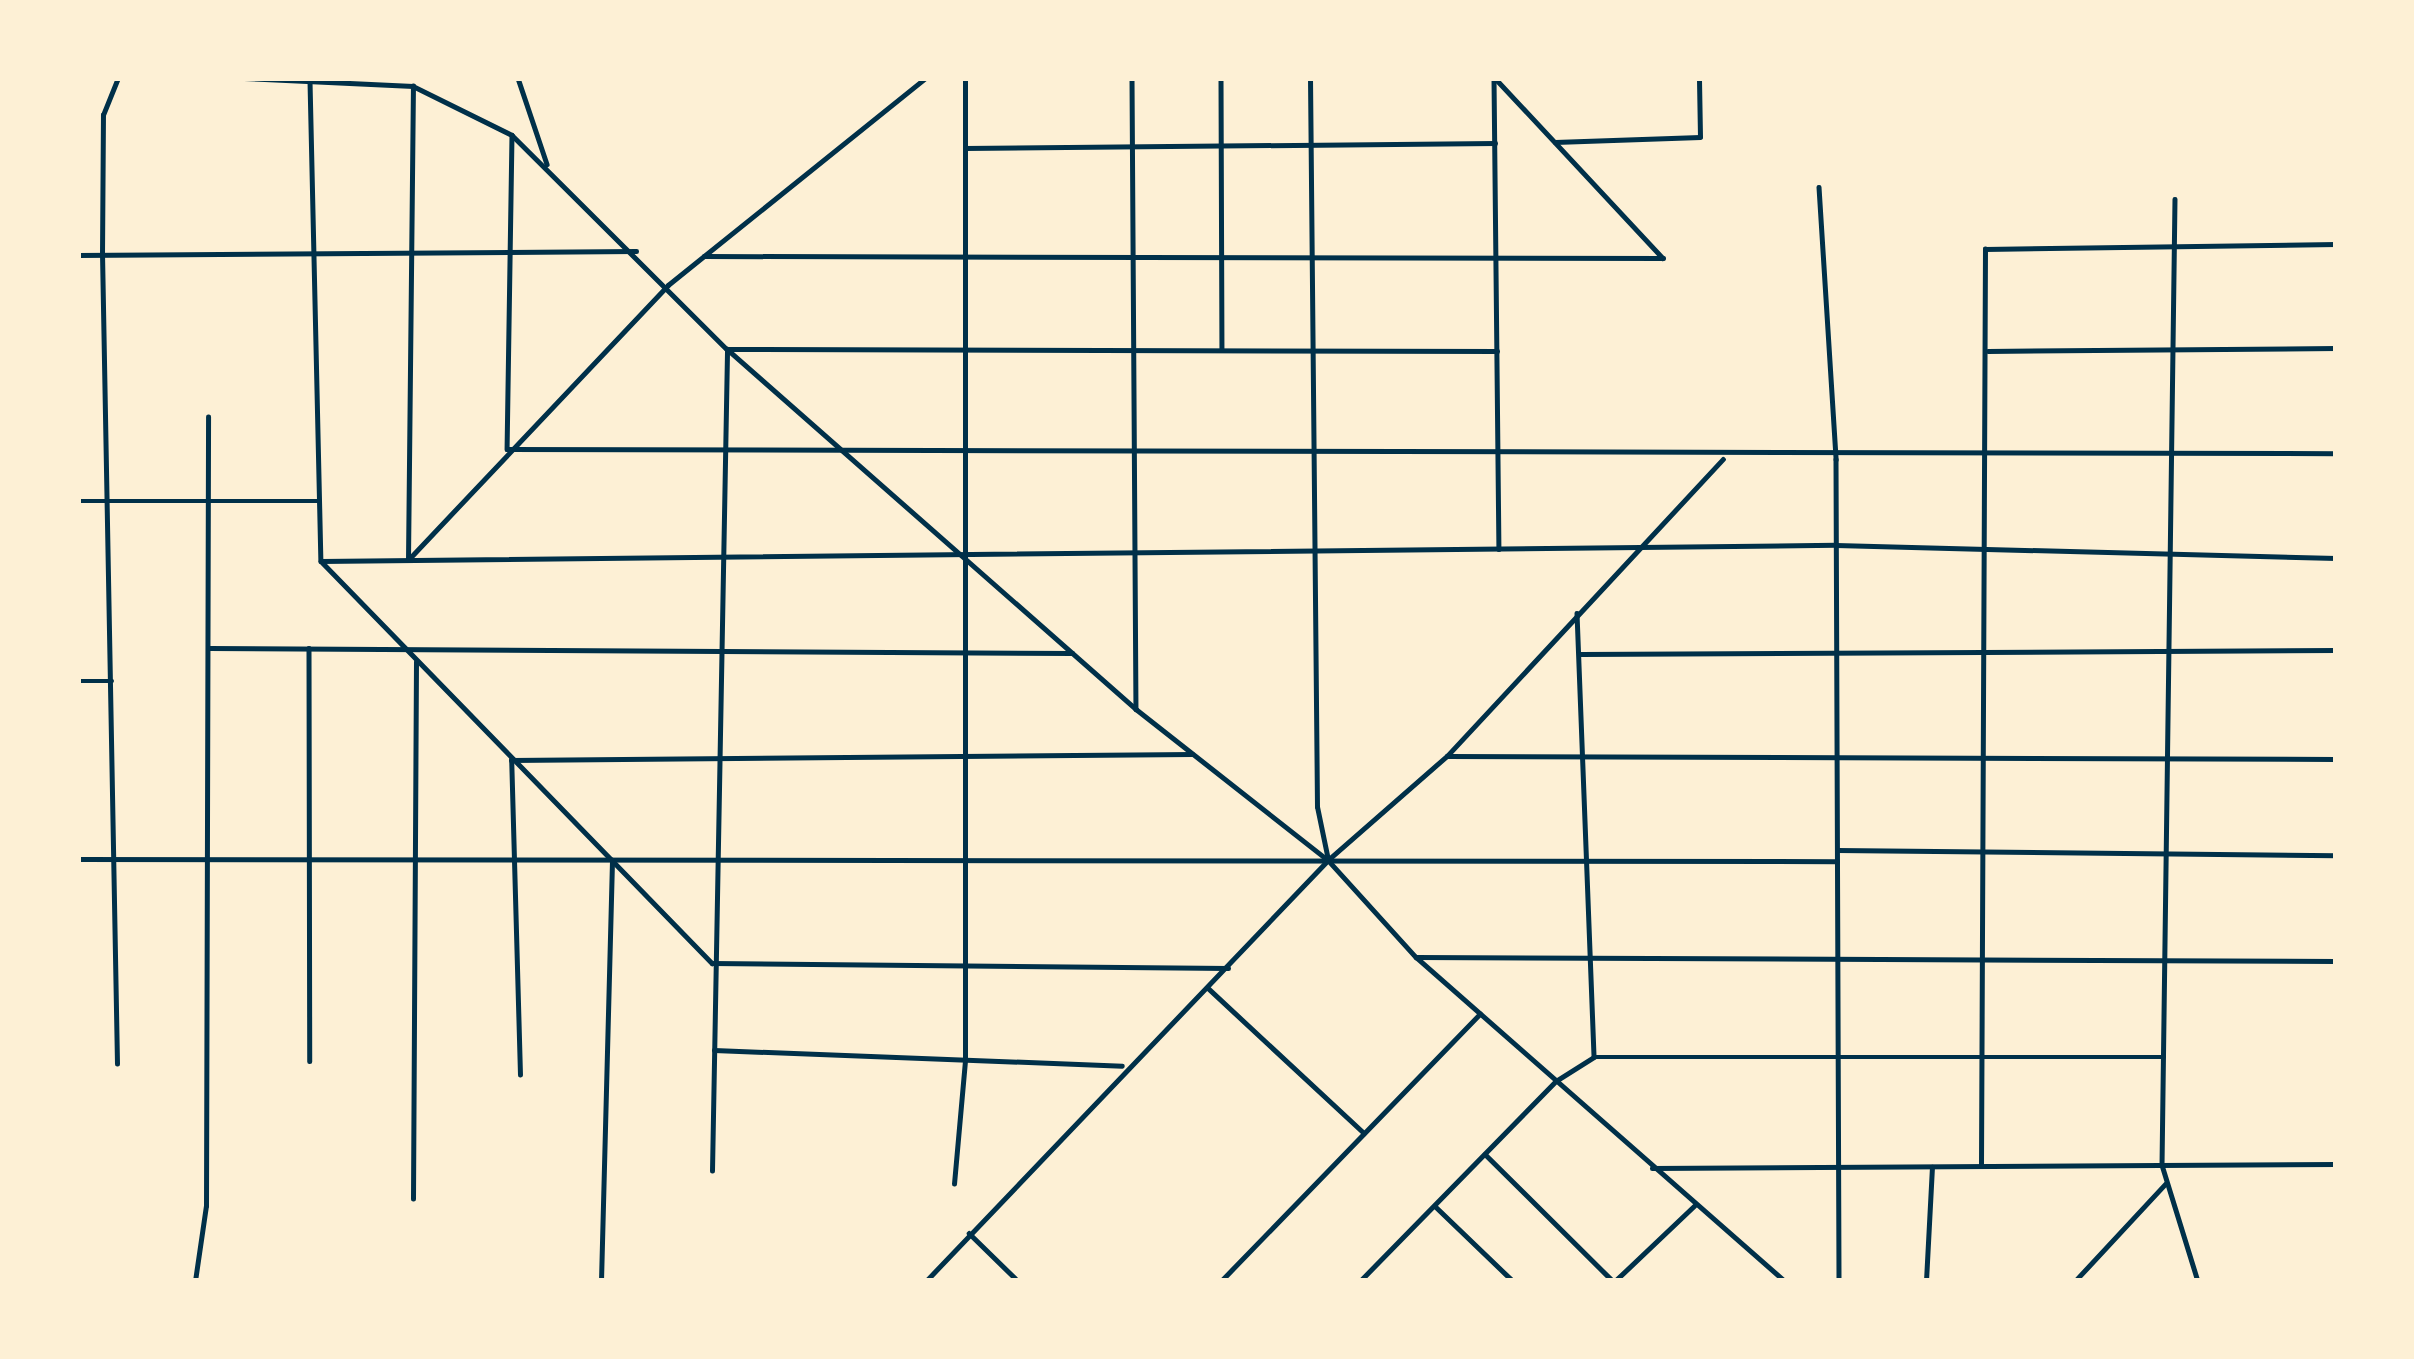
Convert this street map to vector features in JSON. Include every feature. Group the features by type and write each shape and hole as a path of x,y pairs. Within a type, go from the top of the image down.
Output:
{"street":[{"path":"117,1064 102,255 103,115 118,78"},
{"path":"244,78 413,86 512,135 637,251 727,349 964,549 1136,709 1328,860 1416,957 1694,1206 1786,1281"},
{"path":"518,78 548,166"},
{"path":"408,560 507,449 668,285 925,78"},
{"path":"954,1184 965,1060 965,78"},
{"path":"1132,78 1136,709"},
{"path":"1220,78 1222,350"},
{"path":"1310,78 1317,807 1328,860"},
{"path":"704,256 1663,258 1495,78"},
{"path":"1495,78 1499,549"},
{"path":"1555,142 1700,137 1699,78"},
{"path":"310,81 321,561 712,963 1228,968"},
{"path":"408,560 413,86"},
{"path":"507,449 512,135"},
{"path":"964,148 1132,142 1495,143"},
{"path":"1819,187 1836,459 1839,1281"},
{"path":"2175,199 2162,1165 2198,1281"},
{"path":"1981,1165 1985,249 2336,244"},
{"path":"78,255 637,251"},
{"path":"1985,351 2336,348"},
{"path":"727,349 1497,351"},
{"path":"712,1171 712,963 727,349"},
{"path":"195,1281 209,859 208,417"},
{"path":"507,449 1498,452 1836,459 1985,452 2336,453"},
{"path":"926,1281 1123,1066 1228,968 1328,860 1447,756 1577,610 1726,457"},
{"path":"78,501 320,501"},
{"path":"321,561 964,549 1132,552 1836,545 1984,555 2336,558"},
{"path":"1577,610 1594,1057"},
{"path":"1581,654 1837,645 2336,650"},
{"path":"209,648 1072,653"},
{"path":"309,648 310,1061"},
{"path":"413,1199 416,662"},
{"path":"78,681 112,681"},
{"path":"511,760 964,752 1196,754"},
{"path":"1447,756 1837,752 2336,759"},
{"path":"511,760 520,1075"},
{"path":"1838,850 2336,855"},
{"path":"78,859 1838,861"},
{"path":"601,1281 612,860"},
{"path":"1416,957 2336,961"},
{"path":"1208,988 1364,1133"},
{"path":"1221,1281 1480,1014"},
{"path":"714,1050 1123,1066"},
{"path":"1360,1281 1556,1081 1594,1057 1981,1061 2164,1057"},
{"path":"1485,1154 1614,1281 1694,1206"},
{"path":"1652,1168 2336,1164"},
{"path":"1926,1281 1932,1165"},
{"path":"2075,1281 2167,1182"},
{"path":"1435,1205 1513,1281"},
{"path":"970,1233 1018,1281"}]}
